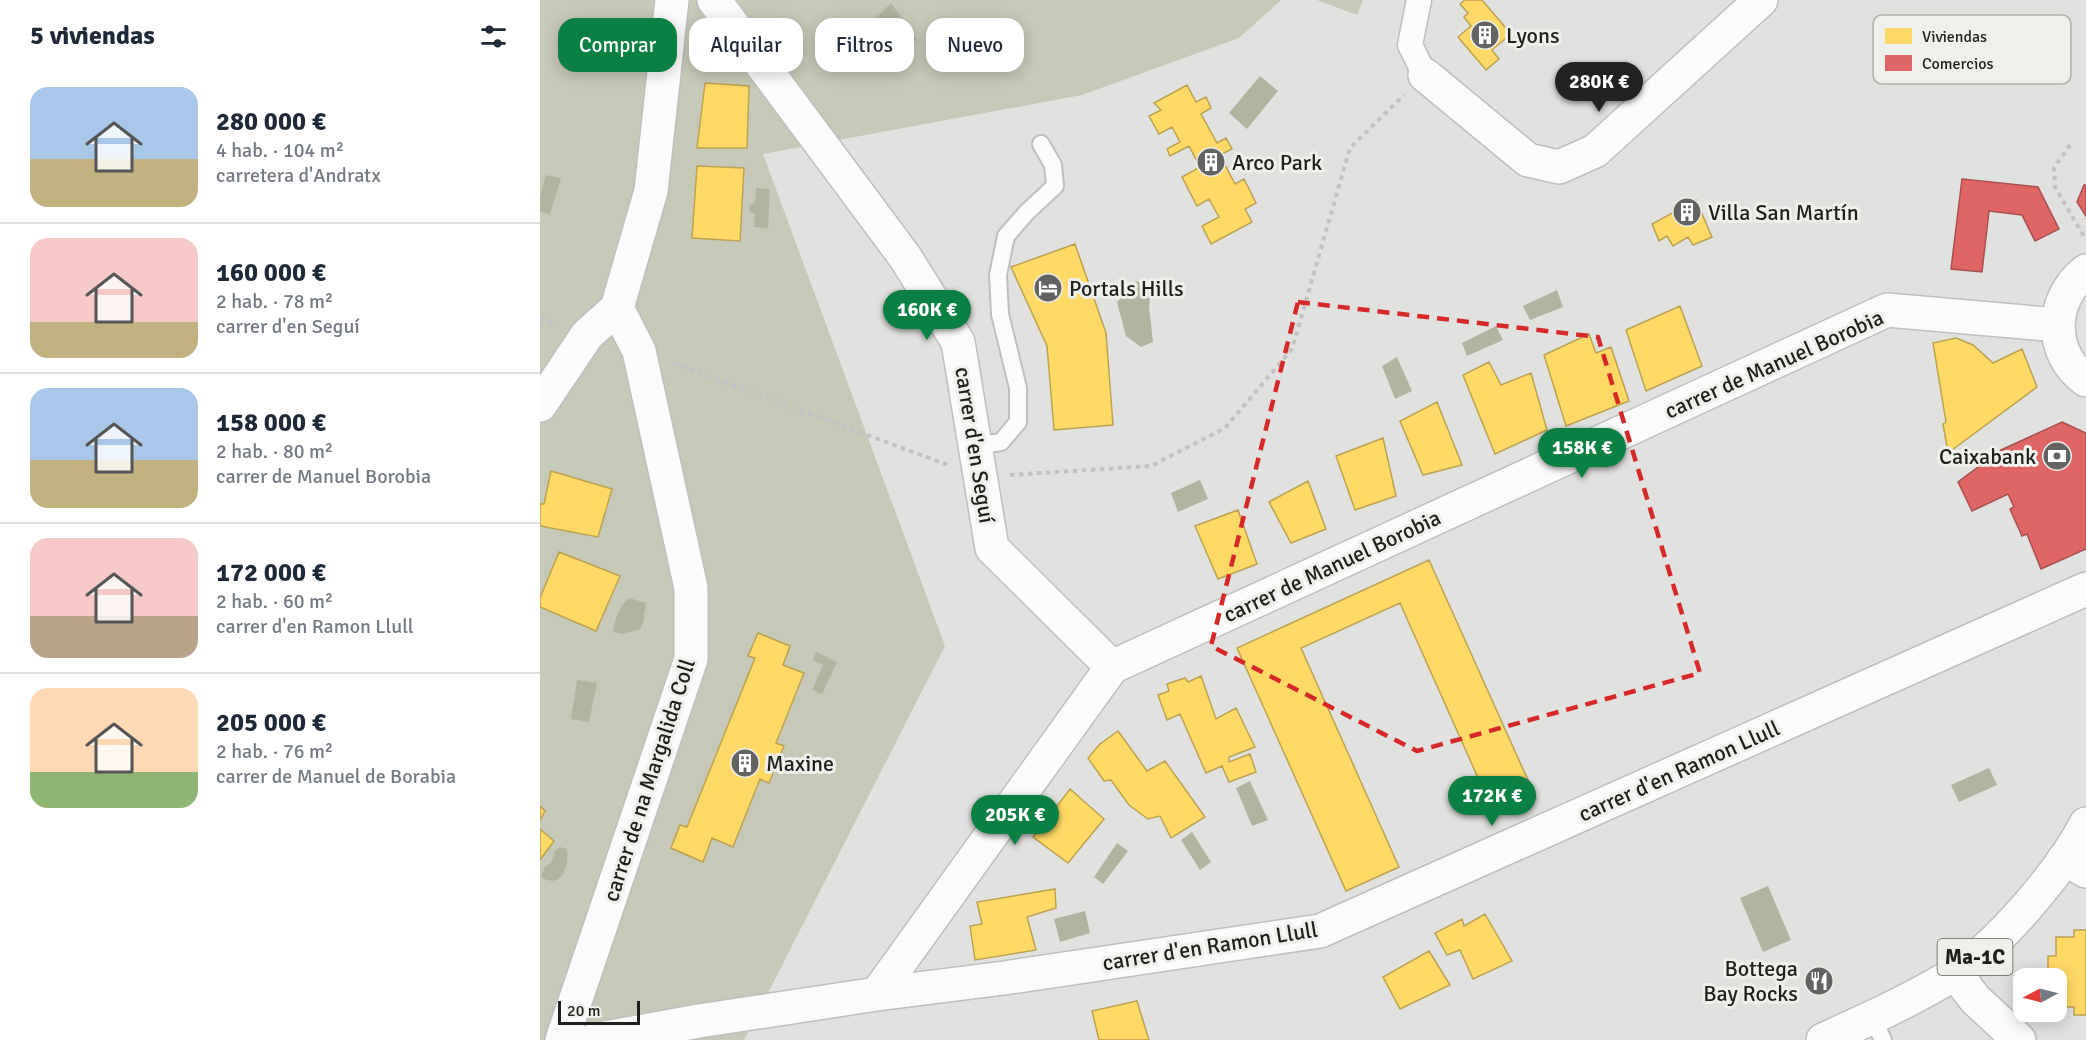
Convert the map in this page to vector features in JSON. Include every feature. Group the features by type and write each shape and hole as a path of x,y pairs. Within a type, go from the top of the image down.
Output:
{"street":[{"path":"540,405 587,335 617,308 651,191 672,0"},
{"name":"carrer d'en Seguí","path":"714,0 905,257 958,342 992,548 1112,667"},
{"path":"1419,0 1410,45 1425,75 1528,160 1559,167 1594,151 1761,0"},
{"path":"2086,271 2067,292 2060,309 2058,325 2061,348 2065,356 2074,370 2086,380"},
{"name":"carrer de na Margalida Coll","path":"562,1040 691,659 691,588 639,351 617,308"},
{"name":"carrer de Manuel Borobia","path":"1112,667 1887,310 2058,325"},
{"name":"carrer d'en Ramon Llull","path":"594,1040 703,1031 877,994 1320,931 2086,589"},
{"path":"877,994 1112,667"},
{"name":"Ma-1C","path":"1823,1040 1877,1029 1985,949 2039,891 2075,865 2086,824"},
{"path":"1955,973 1975,999 2019,1040"}],"lane":[{"path":"977,461 1001,442 1018,422 1018,388 1000,314 998,275 1006,236 1055,186 1053,165 1041,144"}],"path":[{"path":"639,351 977,461 1151,466 1225,428 1292,349 1350,148 1425,75"},
{"path":"2070,145 2054,168 2055,188 2086,240"}],"highlighted area":[{"path":"1298,302 1598,337 1700,673 1417,751 1211,646"}],"shaded area":[{"path":"540,0 1281,0 1239,38 1082,95 763,154 945,646 744,1040 540,1040"},
{"path":"1317,0 1363,0 1357,15"},
{"path":"891,3 902,18 876,18"},
{"path":"1260,76 1278,91 1247,129 1229,113"},
{"path":"546,175 561,178 550,214 540,212 540,196"},
{"path":"756,188 770,189 768,228 754,227 755,213 749,210 750,205 755,203"},
{"path":"1137,281 1151,289 1149,307 1153,342 1141,347 1126,336 1117,302"},
{"path":"1557,290 1563,307 1530,320 1523,306"},
{"path":"1496,326 1503,340 1467,356 1462,343"},
{"path":"1397,357 1412,391 1395,399 1382,366"},
{"path":"1200,480 1208,499 1178,512 1171,493"},
{"path":"629,598 646,603 643,623 640,629 623,634 613,632 618,613"},
{"path":"816,652 837,662 822,694 812,690 823,665 813,660"},
{"path":"577,680 597,683 589,722 571,719"},
{"path":"1989,768 1997,785 1959,802 1951,785"},
{"path":"1250,781 1268,820 1252,826 1236,788"},
{"path":"1192,832 1211,862 1200,870 1181,840"},
{"path":"1117,843 1128,851 1103,884 1094,877"},
{"path":"560,847 567,849 567,863 563,875 554,881 541,877 545,866 551,863 555,851"},
{"path":"1768,886 1791,940 1763,952 1740,898"},
{"path":"1085,911 1090,933 1060,942 1054,919"}],"building: Viviendas":[{"name":"Lyons","path":"1465,0 1482,0 1511,34 1492,50 1499,59 1486,70 1458,37 1471,26 1464,17 1468,13 1460,4"},
{"path":"705,83 749,86 747,148 697,148"},
{"name":"Arco Park","path":"1187,85 1196,102 1206,97 1211,108 1201,114 1217,143 1226,138 1232,149 1220,155 1235,184 1244,179 1256,203 1245,209 1252,222 1211,244 1202,226 1219,217 1209,199 1197,206 1182,177 1200,167 1189,146 1170,156 1167,149 1180,142 1172,127 1159,134 1149,116 1161,110 1154,103"},
{"path":"697,166 744,168 740,241 692,238"},
{"name":"Villa San Martín","path":"1696,200 1712,237 1693,245 1688,237 1673,246 1667,236 1659,241 1652,224"},
{"path":"1075,244 1106,333 1113,425 1054,430 1047,346 1011,267"},
{"path":"1680,306 1702,366 1646,391 1626,330"},
{"path":"1589,334 1596,353 1611,347 1629,401 1566,426 1544,355"},
{"path":"1956,338 1973,345 1993,363 2022,349 2037,387 1948,453 1943,424 1946,422 1933,343"},
{"path":"1489,362 1501,385 1531,373 1547,430 1495,454 1463,375"},
{"path":"1437,402 1462,465 1423,475 1400,421"},
{"path":"1383,438 1396,496 1355,510 1336,456"},
{"path":"551,471 612,489 598,537 540,526 540,504 544,504"},
{"path":"1308,481 1326,529 1291,543 1269,502"},
{"path":"1238,510 1257,564 1218,579 1195,526"},
{"path":"559,552 620,576 596,631 540,607 540,598"},
{"path":"1429,560 1536,798 1495,816 1400,603 1301,648 1399,867 1346,891 1237,648"},
{"name":"Maxine","path":"758,633 790,646 783,665 804,673 776,743 784,746 769,783 760,779 733,847 712,838 703,862 671,848 680,825 687,827 755,658 748,656"},
{"path":"1201,676 1216,719 1236,708 1255,747 1229,757 1229,762 1250,754 1256,772 1229,782 1222,766 1206,773 1180,714 1167,720 1158,695 1169,691 1167,684 1185,678 1188,682"},
{"path":"1118,731 1147,771 1165,761 1205,817 1171,838 1160,816 1148,819 1129,805 1111,780 1104,781 1088,758 1100,744"},
{"path":"1070,789 1104,819 1068,863 1033,837"},
{"path":"540,806 545,811 540,820"},
{"path":"540,829 554,841 540,860"},
{"path":"1055,889 1056,908 1027,917 1036,950 975,960 970,926 982,924 977,902"},
{"path":"1485,914 1512,961 1473,979 1460,950 1447,955 1435,933 1462,919 1464,926"},
{"path":"2074,930 2086,930 2086,1015 2074,1015 2074,1007 2067,1007 2067,968 2048,968 2048,956 2056,956 2056,937 2074,937"},
{"path":"1429,951 1450,985 1400,1009 1383,977"},
{"path":"1137,1001 1149,1040 1099,1040 1092,1011"}],"building: Comercios":[{"path":"1962,179 2038,187 2059,229 2035,241 2022,215 1989,211 1982,272 1951,269"},
{"path":"2086,185 2086,216 2077,202"},
{"path":"2062,422 2086,433 2086,549 2041,569 2027,534 2022,536 2010,509 2014,507 2008,494 1972,511 1958,482 2001,450"}],"place":[{"name":"Lyons","path":"1485,35"},
{"name":"Arco Park","path":"1211,162"},
{"name":"Villa San Martín","path":"1687,212"},
{"name":"Portals Hills","path":"1048,288"},
{"name":"Caixabank","path":"2057,456"},
{"name":"Maxine","path":"745,763"},
{"name":"Bottega Bay Rocks","path":"1819,981"}]}
